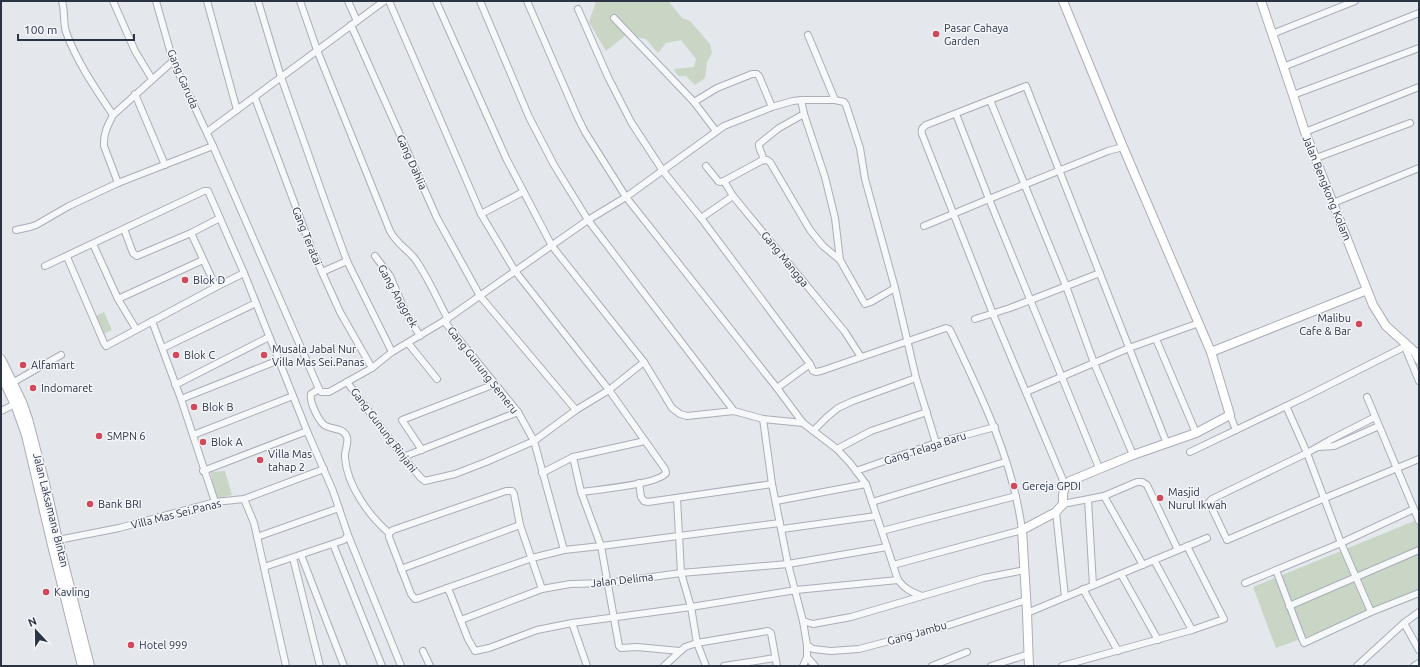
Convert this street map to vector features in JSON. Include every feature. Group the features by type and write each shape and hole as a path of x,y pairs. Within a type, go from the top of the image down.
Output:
{"street":[{"path":"62,1 66,30 77,58 113,115"},
{"path":"113,1 135,51 152,79"},
{"name":"Gang Garuda","path":"156,1 173,61 207,132 319,389"},
{"path":"207,1 237,110"},
{"path":"258,1 281,77 347,262 392,352"},
{"name":"Gang Gunung Semeru","path":"300,1 317,50 393,238 417,262 446,320 518,412 534,441 564,550"},
{"path":"348,1 357,21"},
{"path":"207,132 255,98 384,1"},
{"path":"388,1 481,214 515,271 609,390 665,469 666,473 661,478 622,487 581,492"},
{"path":"436,1 506,158 552,246 644,362 672,408 680,414 687,416 734,411 764,419 802,423"},
{"path":"480,1 529,117 554,165 588,220 734,411"},
{"path":"527,1 585,132 626,197 777,388 802,423 837,449 856,470 866,484 898,580 911,592 922,596"},
{"path":"1063,1 1123,147 1211,352 1236,430"},
{"name":"Jalan Bengkong Kolam","path":"1261,1 1294,95 1305,132 1378,315 1386,326 1407,346 1417,351 1419,360"},
{"path":"1272,34 1355,1"},
{"path":"578,9 608,77 631,122 663,171 701,218 810,364 813,371 816,372 946,328 949,329 995,427 1016,496 1022,530 1030,654 1029,666"},
{"path":"1283,67 1419,13"},
{"path":"614,18 694,102 716,131"},
{"name":"Gang Dahlia","path":"351,25 437,218 480,296 576,410"},
{"path":"808,35 835,100"},
{"path":"1294,95 1419,48"},
{"path":"118,183 104,146 106,130 113,115 173,61"},
{"path":"694,102 717,88 752,74 757,74 772,107"},
{"path":"1065,485 993,314 953,214 921,130 926,125 1026,86 1167,444"},
{"path":"1305,132 1419,87"},
{"path":"135,94 165,165"},
{"name":"Gang Teratai","path":"255,98 312,250 340,312 372,368"},
{"path":"801,100 804,114 825,178 835,218 840,260 864,304 871,302 895,288"},
{"path":"876,516 564,550 532,558 419,598 415,598 411,594 389,537 389,533 374,518 352,485 345,457 348,444 346,436 341,430 325,426 320,420 310,397 311,394 319,389 321,392 329,392 372,368 392,352 446,320 588,220 626,197 716,131 731,123 772,107 801,100 835,100 844,102 846,105 860,148 865,179 895,288 916,378 936,443"},
{"path":"990,100 1066,286 1094,363 1133,455"},
{"path":"763,160 764,157 758,147 759,144 779,128 804,114"},
{"path":"956,114 989,199 1099,468"},
{"path":"1316,158 1410,123"},
{"path":"16,230 36,225 69,206 118,183 213,146"},
{"path":"924,226 1108,151 1123,147"},
{"path":"724,181 763,160 770,162 810,230 823,246 840,260"},
{"name":"Gang Mangga","path":"706,166 719,182 724,181 733,196 844,332 861,357"},
{"path":"1333,203 1419,168"},
{"path":"45,266 206,191 209,193 244,273 307,431 324,469 348,535 401,666"},
{"path":"481,214 523,192"},
{"path":"701,218 733,196"},
{"path":"124,229 133,253 137,256 220,218"},
{"path":"190,233 216,287"},
{"path":"93,244 118,299 136,329"},
{"path":"67,256 104,345 108,345 244,273"},
{"name":"Gang Anggrek","path":"375,256 390,276 406,313 420,336"},
{"path":"118,299 203,260"},
{"path":"322,272 347,262"},
{"path":"975,319 993,314 1100,273"},
{"path":"1211,352 1367,290"},
{"path":"163,348 256,303"},
{"path":"152,321 181,399 214,502"},
{"path":"1026,392 1062,378 1129,348 1199,323"},
{"path":"175,385 269,337"},
{"path":"1156,339 1196,433"},
{"path":"408,343 437,379"},
{"path":"1190,452 1407,346 1419,381"},
{"path":"12,383 61,355"},
{"name":"Jalan Laksamana Bintan","path":"1,359 22,402 28,419 90,666"},
{"path":"181,399 279,360"},
{"path":"534,441 576,410 609,390 644,362"},
{"path":"777,388 810,364"},
{"name":"Jalan Laksamana Bintan","path":"1,375 15,404 26,435 56,565 82,666"},
{"path":"813,431 838,408 916,378"},
{"name":"Gang Gunung Rinjani","path":"347,382 403,457 425,481 455,474 534,441"},
{"path":"422,450 402,420 495,384"},
{"path":"193,436 293,396"},
{"path":"1367,397 1419,521"},
{"path":"1,411 15,404"},
{"path":"1286,406 1307,453 1341,543 1371,612"},
{"path":"403,457 518,412"},
{"path":"837,449 871,431 927,412"},
{"path":"1063,504 1063,491 1065,485 1070,481 1133,455 1196,433 1230,415"},
{"path":"1375,418 1330,440 1318,448 1215,497 1209,502 1227,540 1419,460"},
{"path":"764,419 772,484 788,564 803,620 807,645 807,657 803,666"},
{"path":"1318,448 1334,446 1379,426"},
{"name":"Gang Telaga Baru","path":"856,470 936,443 995,427"},
{"path":"203,471 307,431"},
{"path":"542,473 573,457 644,440"},
{"path":"573,457 581,492 601,546 618,644 621,648 637,647 680,651"},
{"path":"872,502 1005,462"},
{"name":"Villa Mas Sei.Panas","path":"58,540 119,528 214,502 244,499 324,469"},
{"path":"893,565 1022,530 1056,512 1063,504 1104,496 1137,482 1142,482 1147,485 1178,550"},
{"path":"639,483 641,497 644,501 648,502 772,484"},
{"path":"776,501 866,484"},
{"path":"389,533 393,530 512,491 514,494 520,525 542,589"},
{"path":"882,531 1016,496"},
{"path":"1104,496 1143,565"},
{"path":"677,498 681,573 691,608 697,643 706,666"},
{"path":"244,499 258,537 286,666"},
{"path":"1088,500 1094,585"},
{"path":"258,537 339,508"},
{"path":"1245,583 1341,543 1414,509"},
{"path":"1056,512 1065,597"},
{"path":"402,569 520,525"},
{"path":"264,567 344,540 348,535"},
{"path":"1027,613 1207,538"},
{"path":"333,544 382,666"},
{"path":"1062,666 1158,640 1224,619 1187,546"},
{"name":"Jalan Delima","path":"460,620 542,589 570,584 608,583 681,573 788,564 887,547"},
{"path":"1289,606 1419,550"},
{"path":"301,555 344,666"},
{"path":"293,558 320,666"},
{"path":"1154,560 1192,630"},
{"path":"803,620 813,624 851,617 984,578 1025,570"},
{"path":"1276,570 1304,643 1371,612 1419,593"},
{"path":"1121,574 1158,640"},
{"path":"447,588 468,639 475,651 489,648 537,630 572,623 691,608 796,590 898,580"},
{"path":"1083,589 1118,651"},
{"name":"Gang Jambu","path":"807,645 813,649 831,651 859,650 946,626 1026,600"},
{"path":"1357,666 1404,623 1419,612"},
{"path":"572,623 588,666"},
{"path":"1404,623 1419,650"},
{"path":"664,666 685,647 697,643 768,631 771,632 777,666"},
{"path":"423,651 430,666"},
{"path":"932,666 967,652"},
{"path":"991,666 1030,654"},
{"path":"807,657 814,666"},
{"path":"724,666 776,658"},
{"path":"1414,666 1419,663"}],"green space":[{"path":"596,1 668,1 682,18 690,21 710,44 712,53 707,62 705,78 695,85 686,76 678,76 674,69 694,67 696,59 681,40 666,43 658,53 646,39 626,35 606,51 589,22"},
{"path":"104,312 112,330 99,336 92,318"},
{"path":"225,471 232,495 215,499 211,472"},
{"path":"1419,519 1419,595 1276,648 1253,587"}],"place":[{"name":"Pasar Cahaya Garden","path":"936,34"},
{"name":"Blok D","path":"185,280"},
{"name":"Malibu Cafe & Bar","path":"1359,324"},
{"name":"Blok C","path":"176,355"},
{"name":"Musala Jabal Nur Villa Mas Sei.Panas","path":"264,355"},
{"name":"Alfamart","path":"23,365"},
{"name":"Indomaret","path":"33,388"},
{"name":"Blok B","path":"194,407"},
{"name":"SMPN 6","path":"99,436"},
{"name":"Blok A","path":"203,442"},
{"name":"Villa Mas tahap 2","path":"260,460"},
{"name":"Gereja GPDI","path":"1014,486"},
{"name":"Masjid Nurul Ikwah","path":"1160,498"},
{"name":"Bank BRI","path":"90,504"},
{"name":"Kavling","path":"46,592"},
{"name":"Hotel 999","path":"131,645"}]}
